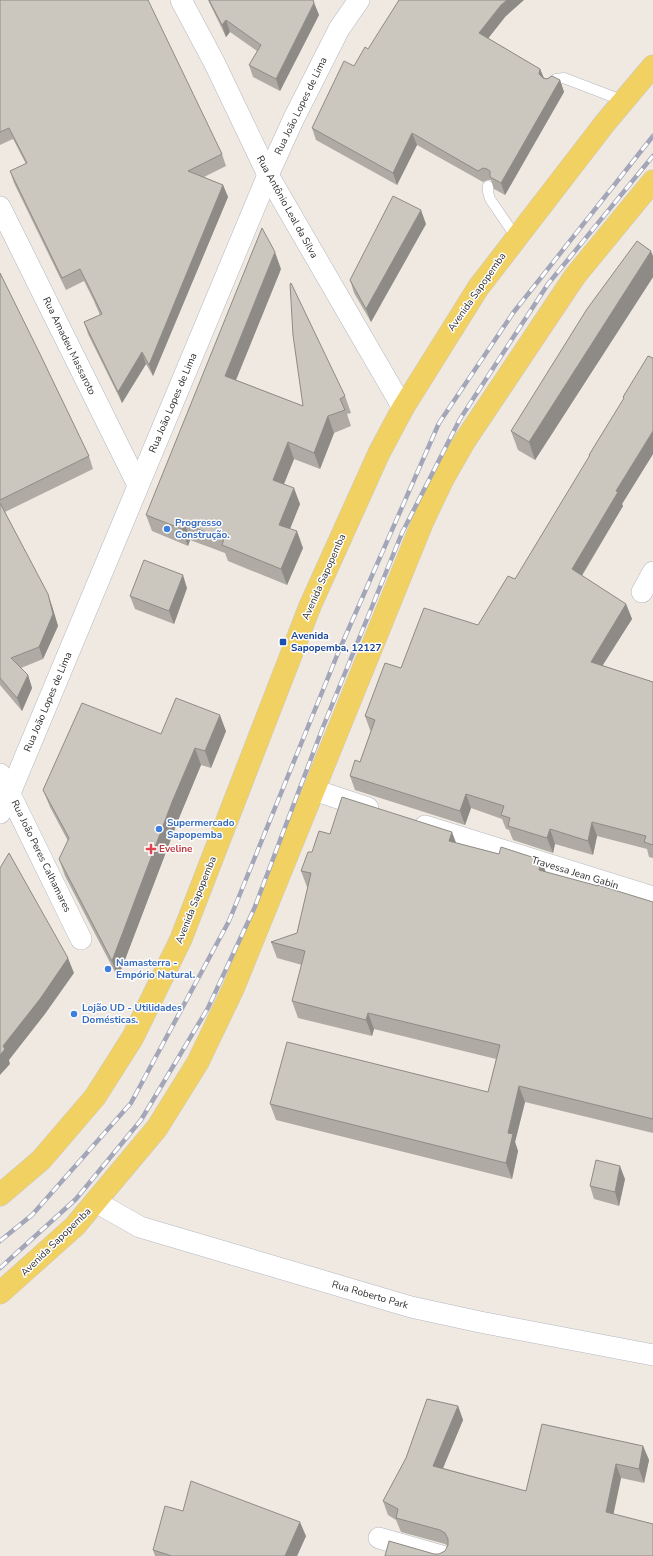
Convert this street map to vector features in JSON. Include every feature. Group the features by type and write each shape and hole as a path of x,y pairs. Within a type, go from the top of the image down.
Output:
{"main road":[{"name":"Avenida Sapopemba","path":"0,1195 41,1160 95,1097 134,1037 181,939 310,606 379,453 403,408 478,288 600,129 653,66"},
{"name":"Avenida Sapopemba","path":"0,1293 75,1226 96,1202 123,1167 157,1128 198,1062 233,989 423,521 443,479 464,442 575,276 653,181"}],"street":[{"name":"Rua Antônio Leal da Silva","path":"181,0 215,64 268,175 403,408"},
{"name":"Rua João Lopes de Lima","path":"0,813 10,793 268,175 294,118 339,28 359,0"},
{"name":"Rua Amadeu Massaroto","path":"0,207 138,485"},
{"path":"642,592 653,572"},
{"name":"Rua João Peres Calhamares","path":"0,774 81,939"},
{"path":"314,790 387,814"},
{"name":"Travessa Jean Gabin","path":"408,820 653,897"},
{"name":"Rua Roberto Park","path":"96,1202 140,1227 411,1307 480,1322 653,1355"},
{"path":"379,1538 442,1556"}],"lane":[{"path":"550,84 556,80 564,78 624,101"},
{"path":"488,186 490,199 516,237"}],"building":[{"path":"0,0 148,0 222,154 188,171 223,185 149,365 142,352 118,392 84,322 102,314 89,287 80,269 62,278 10,171 27,163 9,128 0,132"},
{"path":"209,0 313,0 314,3 276,79 249,65 261,45 226,20 222,25"},
{"path":"399,0 507,0 501,5 479,33 540,69 539,74 543,78 547,79 552,76 560,80 501,183 490,177 490,171 487,169 483,168 478,171 412,133 393,173 312,128 344,61 354,66 365,47 368,49"},
{"path":"393,196 421,210 366,309 350,280"},
{"path":"262,228 275,252 225,376 303,406 293,335 291,283 345,396 340,399 345,410 328,416 314,453 288,442 273,480 294,488 279,525 297,531 281,569 222,545 224,539 185,524 182,529 146,515"},
{"path":"637,241 651,251 529,442 511,431 587,309"},
{"path":"0,273 89,456 0,500"},
{"path":"648,356 653,358 653,431 616,491 618,492 572,569 626,604 591,662 653,682 653,845 644,842 646,836 592,822 588,841 550,829 547,838 508,826 510,818 501,815 504,806 466,794 460,811 350,776 355,760 360,762 375,720 365,716 385,663 401,668 424,608 478,625 508,576 515,579"},
{"path":"0,503 48,594 53,614 39,647 11,658 28,675 17,698 0,678"},
{"path":"144,560 183,575 169,611 130,596"},
{"path":"176,698 220,715 205,751 195,748 172,802 112,961 59,859 69,838 43,790 82,703 161,734"},
{"path":"342,797 452,832 449,841 499,854 501,847 541,860 539,870 598,885 653,902 653,1119 519,1086 508,1133 513,1134 506,1163 270,1104 287,1042 488,1092 500,1045 368,1013 366,1020 292,1001 305,951 271,942 297,933 311,873 301,871 308,852 312,852 319,831 330,834"},
{"path":"9,853 68,958 40,999 3,1046 5,1049 0,1055 0,868"},
{"path":"596,1160 620,1166 615,1192 590,1186"},
{"path":"427,1399 458,1406 433,1466 526,1491 542,1424 643,1446 639,1469 616,1464 606,1512 653,1524 653,1556 385,1556 389,1541 434,1554 439,1554 445,1551 448,1545 448,1539 445,1533 440,1530 396,1518 398,1509 383,1501 406,1458"},
{"path":"191,1481 300,1522 285,1556 171,1556 153,1550 165,1506 183,1511"}],"railway":[{"path":"0,1241 32,1215 131,1103 229,921 338,653 439,423 513,313 653,136"},
{"path":"0,1268 76,1199 141,1120 208,1008 254,909 323,727 402,533 460,419 548,284 653,156"}],"place":[{"name":"Progresso Construção.","path":"167,529"},
{"name":"Avenida Sapopemba, 12127","path":"283,642"},
{"name":"Supermercado Sapopemba","path":"159,829"},
{"name":"Eveline","path":"151,849"},
{"name":"Namasterra - Empório Natural.","path":"108,969"},
{"name":"Lojão UD - Utilidades Domésticas.","path":"74,1014"}]}
